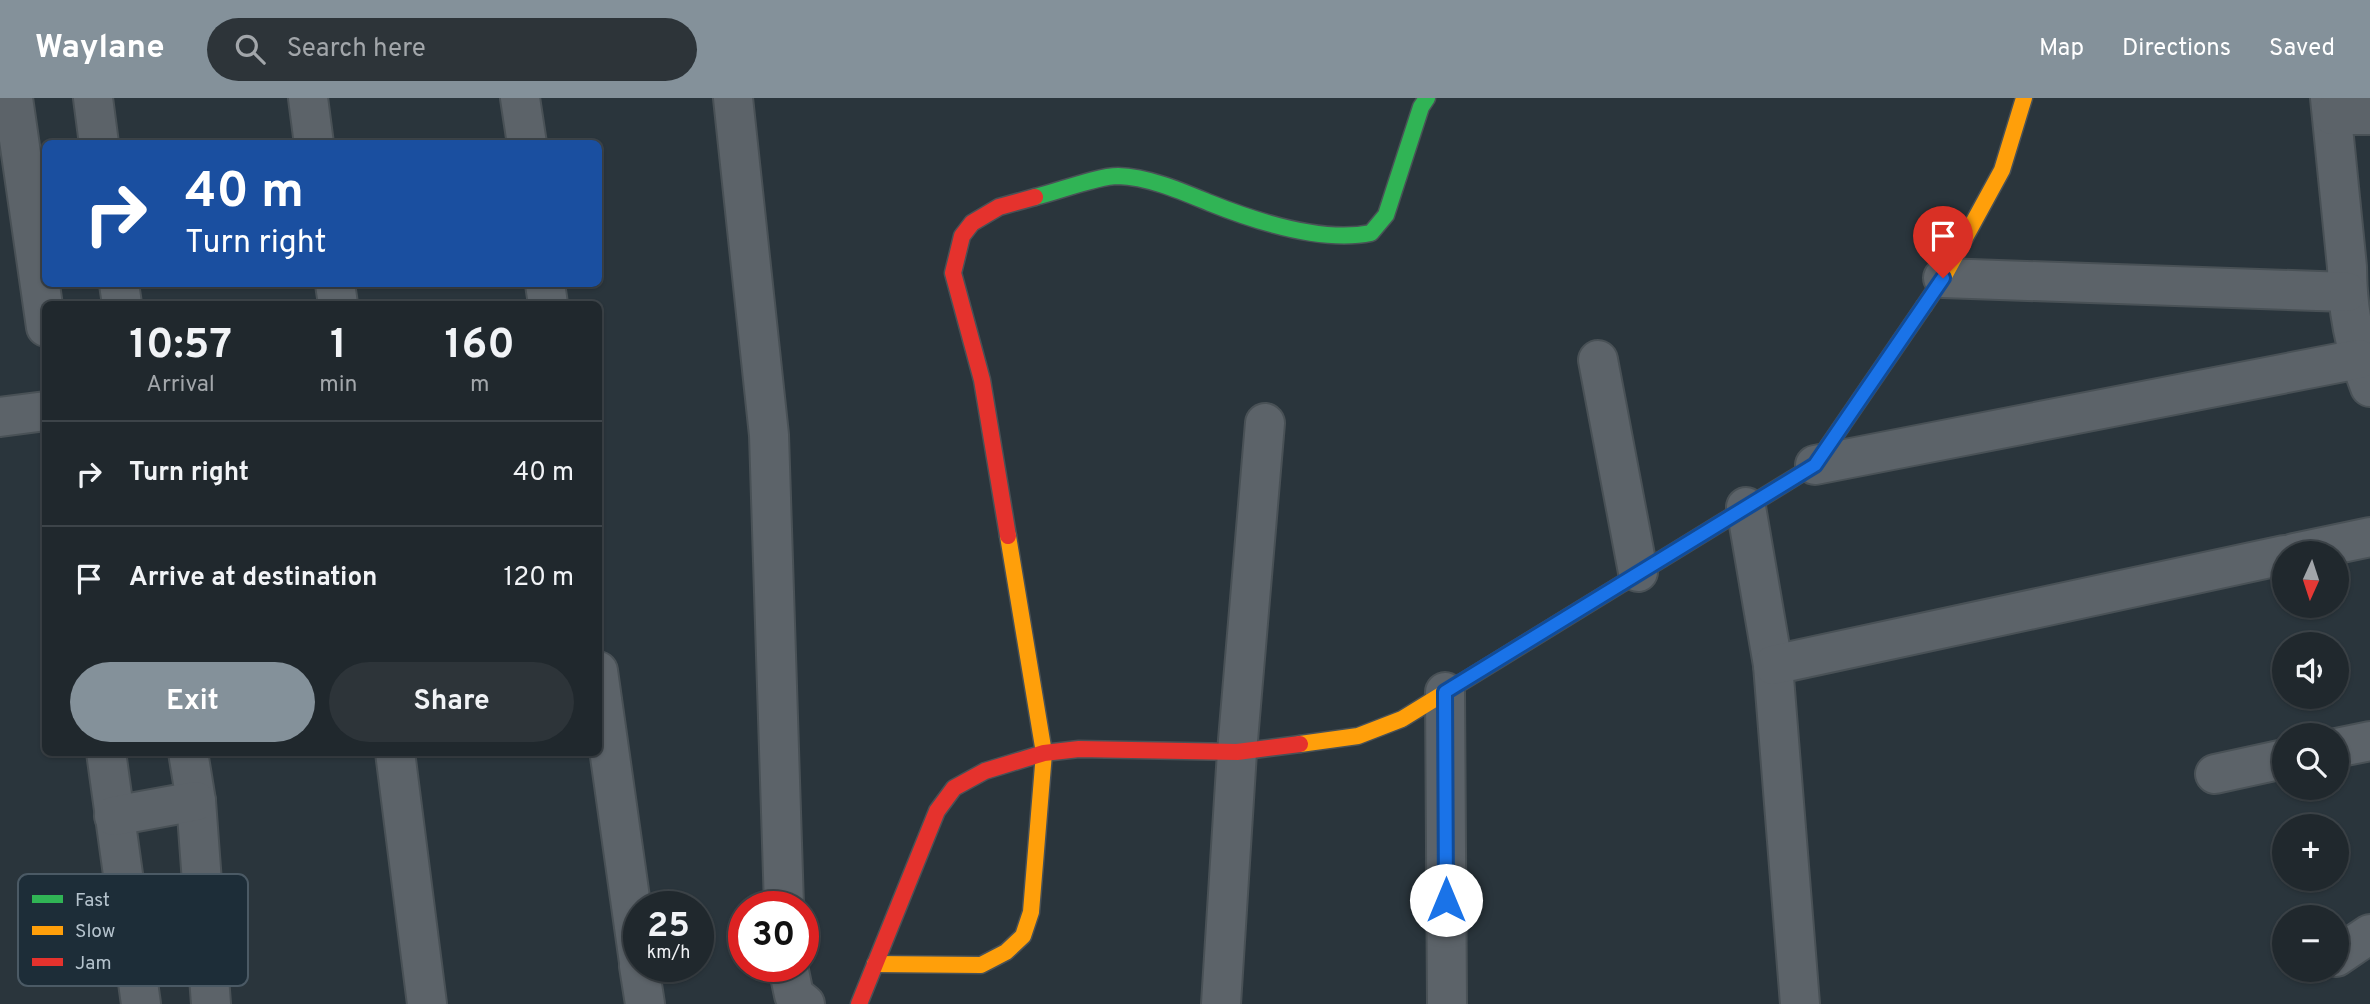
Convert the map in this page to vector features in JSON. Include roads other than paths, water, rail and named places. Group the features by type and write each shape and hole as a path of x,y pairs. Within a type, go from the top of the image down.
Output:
{"street":[{"path":"13,98 42,301"},
{"path":"93,98 98,140"},
{"path":"308,98 313,140"},
{"path":"520,98 526,140"},
{"path":"733,98 769,435 784,891"},
{"path":"875,964 981,965 1006,952 1023,936 1031,912 1044,753 982,380 953,273 962,236 972,223 999,207 1115,176 1135,177 1166,186 1277,226 1343,236 1371,233 1386,215 1421,107 1427,98"},
{"path":"1815,465 1943,278 2002,170 2024,98"},
{"path":"859,1004 937,811 954,788 985,771 1044,753 1079,749 1237,752 1359,736 1402,719 1815,465 2365,373 2355,275 2331,106 2370,115"},
{"path":"1943,278 2355,275"},
{"path":"1598,360 1638,572"},
{"path":"0,417 42,412"},
{"path":"1221,1004 1237,752 1265,424"},
{"path":"1746,507 1773,665 1800,1004"},
{"path":"2349,541 2370,537"},
{"path":"1773,665 2272,558"},
{"path":"1445,692 1447,1004"},
{"path":"602,700 629,891"},
{"path":"2349,745 2370,741"},
{"path":"106,756 122,874"},
{"path":"189,756 196,801 201,874"},
{"path":"396,756 426,1004"},
{"path":"2215,774 2272,762"},
{"path":"114,816 196,801"},
{"path":"2349,948 2370,934"},
{"path":"642,982 645,1004"},
{"path":"791,982 794,995 805,1004"},
{"path":"138,986 141,1004"},
{"path":"210,986 211,1004"}]}
